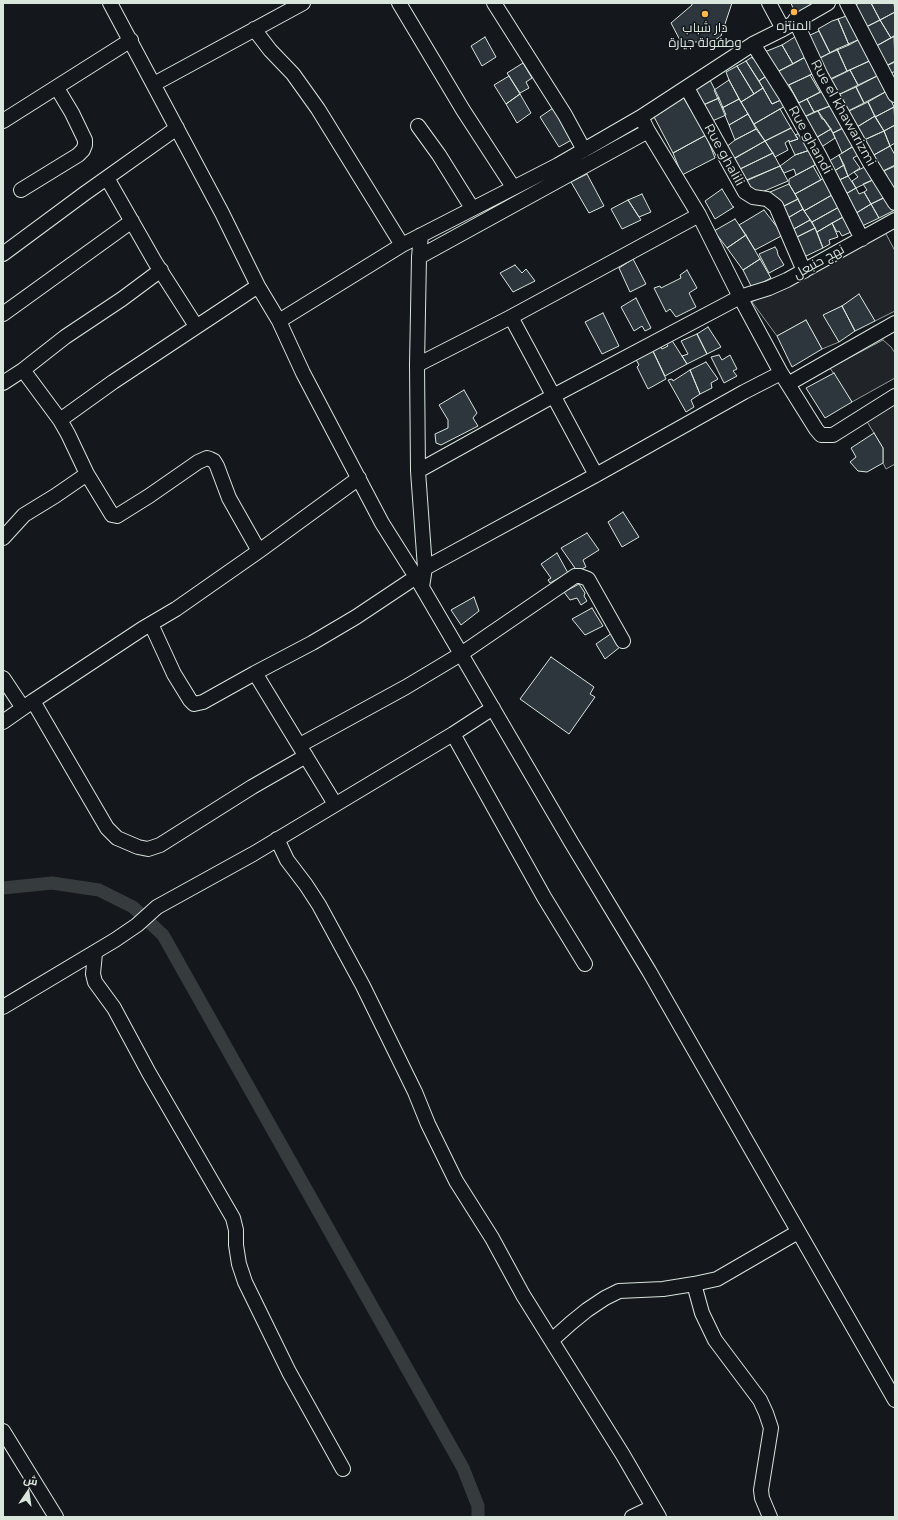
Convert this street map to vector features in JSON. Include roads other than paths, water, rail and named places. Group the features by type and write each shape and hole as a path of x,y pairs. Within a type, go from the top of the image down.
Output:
{"street":[{"path":"110,3 131,40 258,286 279,321 303,373 382,523 421,577 461,654 571,842 649,971 895,1400"},
{"path":"154,84 301,3"},
{"path":"399,3 463,110 513,186"},
{"path":"494,3 565,115 584,150"},
{"path":"769,3 782,28"},
{"path":"279,321 402,245 584,150 641,117 753,44 828,3"},
{"path":"847,3 895,95"},
{"name":"Rue el khawarizmi","path":"795,20 821,76 895,204"},
{"path":"254,29 270,50 293,74 318,109 402,245"},
{"path":"3,122 131,40"},
{"name":"Rue ghandi","path":"753,44 786,96 820,157 862,239"},
{"path":"21,190 78,155 83,150 85,145 85,140 72,113 57,88"},
{"name":"Rue ghalili","path":"687,88 745,192 753,197 767,199 776,206 804,270"},
{"path":"641,117 698,215 740,297 785,379 821,435 833,435 895,396"},
{"path":"418,126 439,155 472,208"},
{"path":"3,254 177,128"},
{"path":"418,257 648,131"},
{"path":"106,178 196,326"},
{"path":"417,365 511,317 698,215"},
{"path":"3,314 132,221"},
{"name":"نهج حنبعل","path":"418,471 554,396 740,297 768,288 895,221"},
{"path":"421,235 418,257 417,365 421,577"},
{"path":"3,383 23,370 65,337 122,299 161,270"},
{"path":"60,420 113,382 258,286"},
{"path":"511,317 596,475"},
{"path":"151,624 174,674 190,700 194,704 203,702 312,643 421,577 596,475 744,392 785,379 895,323"},
{"path":"23,370 60,420 87,474 112,514 118,516 198,462 207,458 214,461 217,466 229,498 258,551"},
{"path":"3,538 24,515 87,474"},
{"path":"3,722 28,704 176,609 359,478"},
{"path":"3,678 28,704 107,828 117,838 138,847 148,849 160,845 252,787 303,751 461,654 578,576 588,579 623,642"},
{"path":"255,673 335,804"},
{"path":"3,1006 95,953 137,925 156,907 246,858 453,734 493,708"},
{"path":"453,734 544,897 584,964"},
{"path":"277,839 287,860 306,885 319,906 363,986 415,1092 428,1124 456,1181 492,1238 523,1295 585,1396 623,1454 656,1512 632,1517"},
{"path":"95,953 93,974 95,982 114,1008 149,1073 233,1218 236,1230 236,1244 239,1264 245,1282 290,1372 343,1469"},
{"path":"552,1340 587,1310 619,1291 663,1289 717,1279 798,1232"},
{"path":"694,1284 702,1313 715,1340 760,1400 771,1428 761,1490 762,1498 770,1517"},
{"path":"4,1436 56,1517"}],"waterway":[{"path":"3,888 52,883 99,890 133,907 163,935 463,1468 478,1506 478,1517"}],"place":[{"name":"المنتزه","path":"794,12"},
{"name":"دار شباب وطفولة جيارة","path":"705,14"}]}
